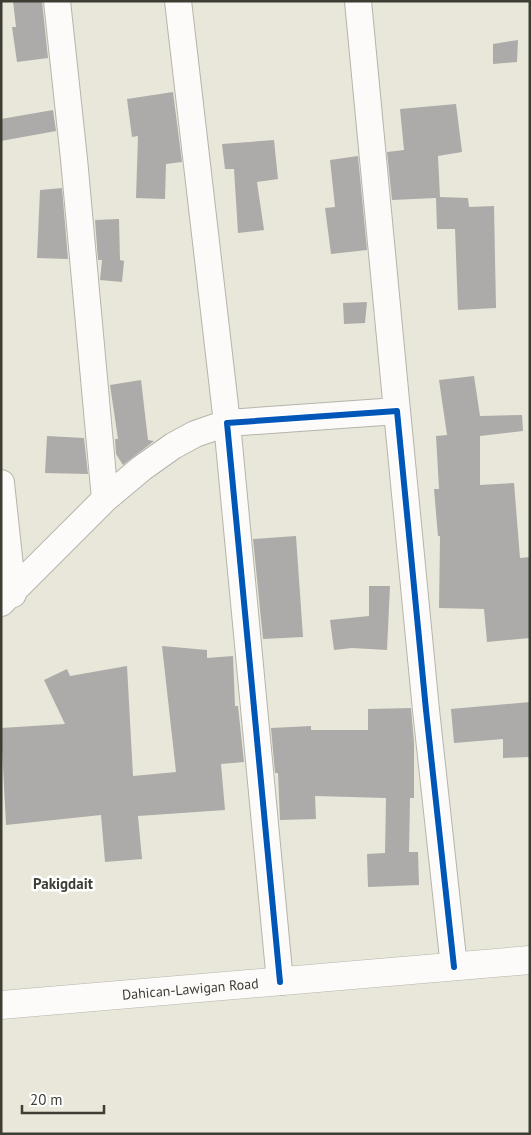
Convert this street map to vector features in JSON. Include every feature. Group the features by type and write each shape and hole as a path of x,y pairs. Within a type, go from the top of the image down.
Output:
{"main road":[{"name":"Dahican-Lawigan Road","path":"1,1005 530,960"}],"street":[{"path":"57,1 74,159 105,499"},
{"path":"178,1 228,423 280,982"},
{"path":"358,1 426,710 454,967"},
{"path":"7,599 105,499 173,446 195,434 228,423 397,411"},
{"path":"1,484 7,599"}],"building":[{"path":"13,1 42,1 48,58 17,62 12,27 16,27"},
{"path":"518,40 517,62 493,64 493,44"},
{"path":"173,92 182,162 166,164 165,199 136,198 138,136 132,137 127,99"},
{"path":"456,104 462,152 438,156 440,197 468,198 469,207 494,206 496,308 458,310 455,229 437,229 436,198 392,200 387,152 404,150 400,109"},
{"path":"53,110 56,131 1,141 1,119"},
{"path":"274,140 278,179 257,182 264,230 238,233 234,169 225,169 222,144"},
{"path":"358,156 367,250 331,254 325,208 335,207 330,160"},
{"path":"62,188 68,259 37,258 40,190"},
{"path":"119,219 120,260 124,261 122,282 100,280 102,260 98,260 95,220"},
{"path":"367,302 365,323 344,324 343,303"},
{"path":"474,376 480,416 522,415 523,431 480,436 480,485 514,483 520,558 530,557 530,638 487,642 484,609 439,608 440,536 438,536 434,489 439,489 436,436 447,435 439,380"},
{"path":"141,380 148,440 154,441 123,465 116,454 115,439 118,439 110,385"},
{"path":"47,436 84,438 88,474 45,473"},
{"path":"296,536 303,637 263,639 253,539"},
{"path":"369,586 390,586 387,650 352,648 334,650 330,620 369,616"},
{"path":"162,646 207,650 207,658 233,656 235,706 238,706 244,762 221,764 225,810 138,816 142,859 105,862 101,815 6,825 1,728 65,724 44,680 67,669 70,676 127,666 133,776 176,772"},
{"path":"530,702 530,757 503,758 503,739 454,743 451,709"},
{"path":"411,708 414,743 414,798 410,798 409,852 418,852 419,885 368,887 367,854 385,853 386,798 315,796 316,819 280,820 278,773 275,773 271,728 311,726 311,730 368,730 368,709"}],"cycle path":[{"path":"280,982 227,423 397,411 426,710 454,967"}],"district":[{"name":"Pakigdait","path":"63,884"}]}
